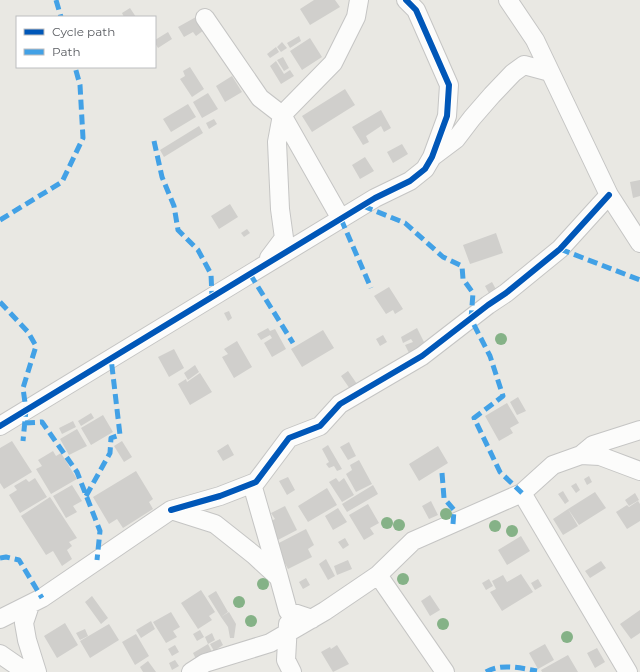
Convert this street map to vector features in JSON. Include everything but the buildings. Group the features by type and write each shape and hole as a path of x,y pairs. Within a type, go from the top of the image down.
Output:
{"street":[{"path":"261,268 284,238 280,209 277,142 282,115 333,63 356,16 358,0"},
{"path":"0,426 375,198 410,181 425,169 432,157 447,116 449,85 416,10 406,0"},
{"path":"508,0 535,40 609,195 640,242"},
{"path":"205,18 260,98 282,115 342,219"},
{"path":"432,157 456,138 512,73 524,65 550,72"},
{"path":"0,619 42,598 171,510 220,496 256,482 289,438 320,426 340,404 422,356 488,305 506,294 560,250 609,195"},
{"path":"191,672 205,663 270,643 312,619 378,575 413,541 522,493 553,465 581,455 593,445 640,430"},
{"path":"581,455 600,456 640,471"},
{"path":"252,484 288,611 286,660 292,672"},
{"path":"522,493 628,672"},
{"path":"171,510 215,524 254,555 279,578"},
{"path":"378,575 445,672"},
{"path":"30,605 24,623 37,672"},
{"path":"288,611 312,619"},
{"path":"0,654 26,672"}],"marked path":[{"path":"56,0 61,16"},
{"path":"0,220 62,182 83,138 80,85 75,68"},
{"path":"154,141 162,177 174,206 178,230 198,250 211,274 212,297"},
{"path":"363,206 405,223 443,257 462,266 463,279 473,293 471,319 490,356 503,396 474,418 500,472 522,493"},
{"path":"341,219 371,288"},
{"path":"560,249 640,280"},
{"path":"250,274 293,343"},
{"path":"0,302 28,332 36,346 23,388 26,410 23,441"},
{"path":"86,496 110,453 111,438 120,435 111,358"},
{"path":"25,423 42,422 77,472 100,531 97,560"},
{"path":"442,473 444,498 454,510 453,524"},
{"path":"0,558 6,557 19,560 42,598"},
{"path":"486,672 492,669 504,667 537,671"}],"cycle path":[{"path":"0,426 375,198 410,181 425,169 432,157 447,116 449,85 416,10 406,0"},
{"path":"171,510 220,496 256,482 289,438 320,426 340,404 422,356 506,293 560,249 609,195"}]}
